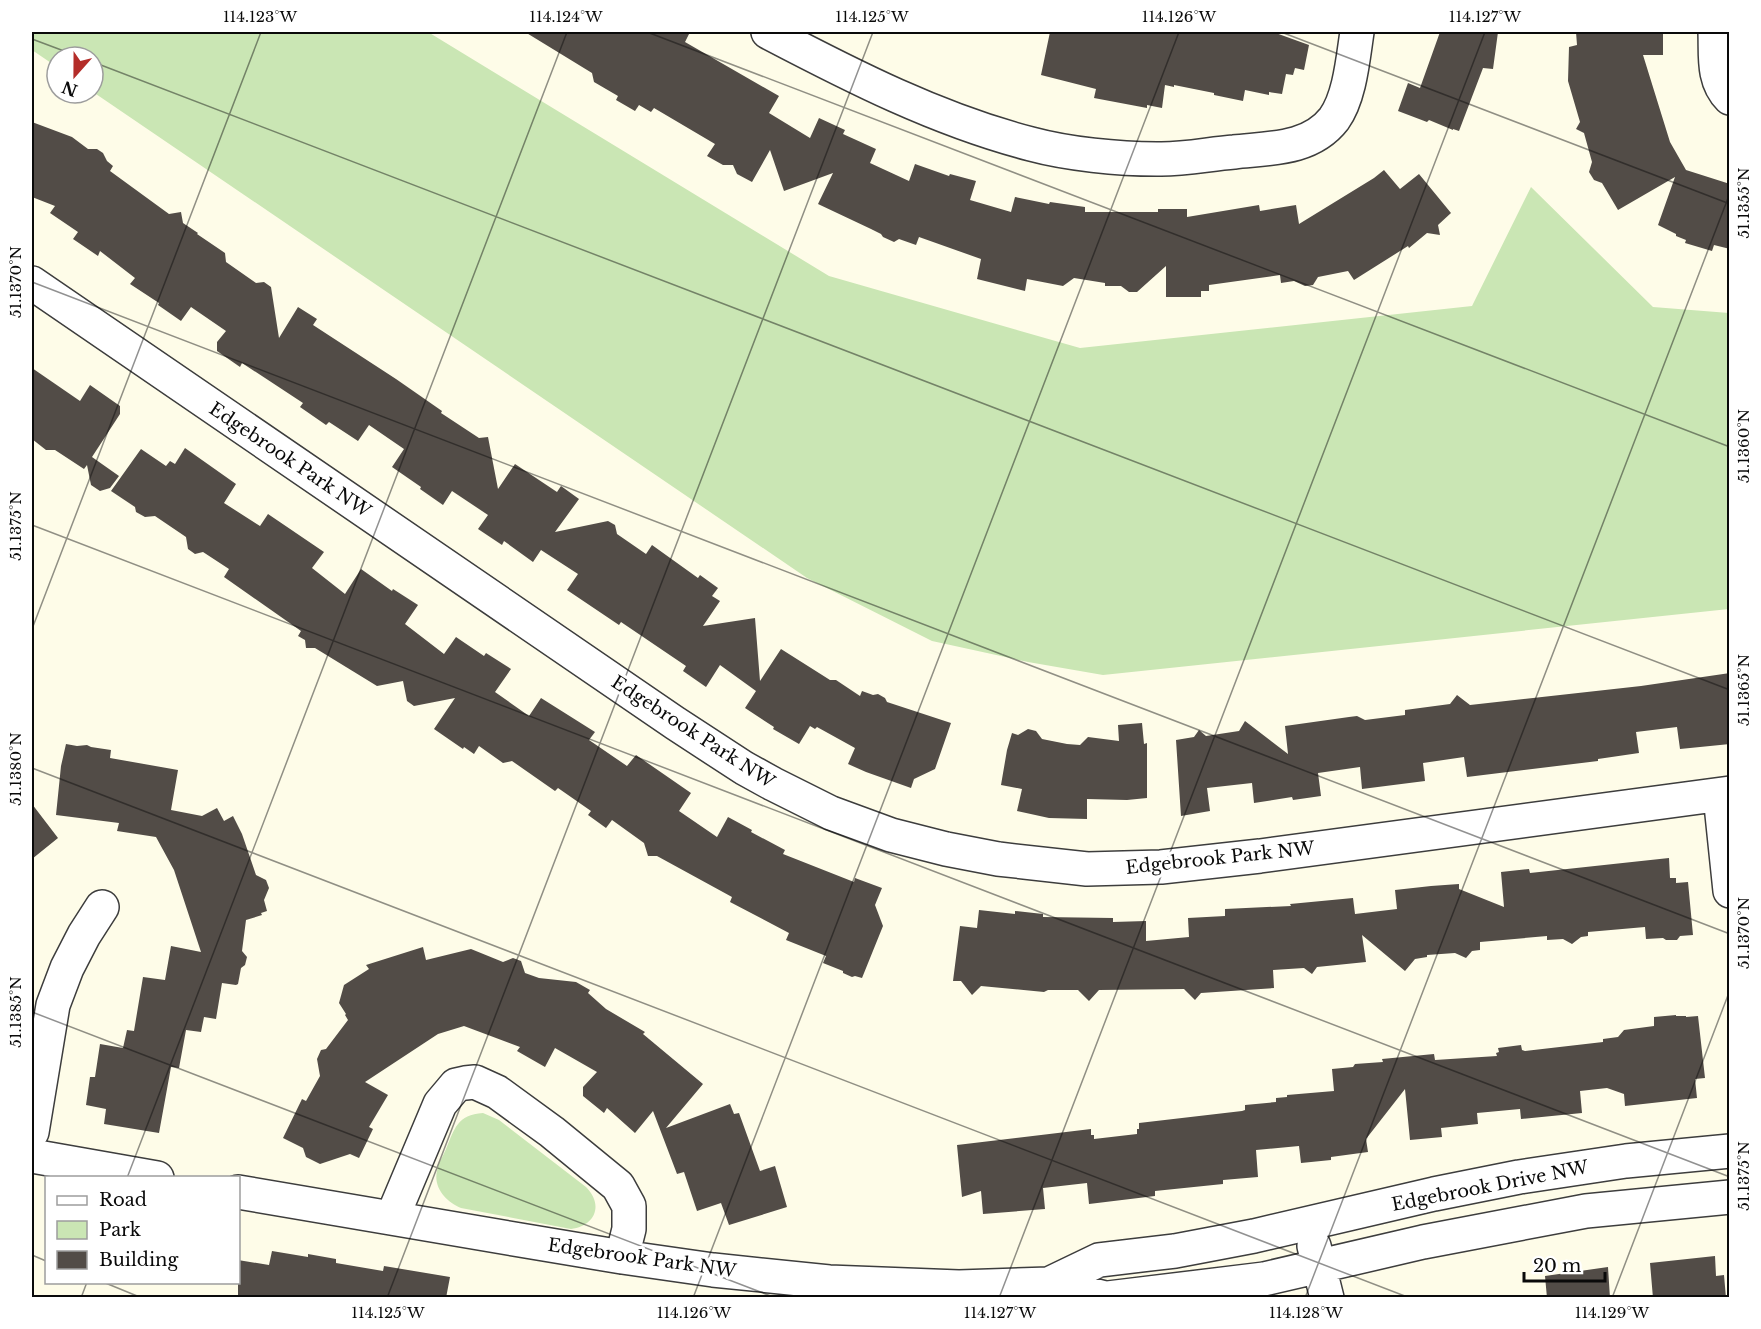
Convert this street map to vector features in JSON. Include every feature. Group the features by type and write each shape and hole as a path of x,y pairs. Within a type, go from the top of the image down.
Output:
{"street":[{"path":"768,32 808,41 900,98 958,122 1032,145 1097,156 1159,160 1292,146 1316,136 1334,119 1342,105 1352,68 1357,32"},
{"path":"1716,32 1716,72 1723,92 1730,98"},
{"name":"Edgebrook Park NW","path":"32,283 744,768 831,813 891,835 998,859 1087,870 1161,867 1725,794 1730,891"},
{"path":"32,1132 53,1005 67,968 102,907"},
{"path":"392,1218 440,1104 456,1085 475,1082 497,1092 515,1105 618,1186 629,1206 629,1229 622,1257"},
{"name":"Edgebrook Drive NW","path":"1254,1236 1434,1194 1519,1177 1626,1161 1730,1151"},
{"path":"32,1156 146,1176"},
{"name":"Edgebrook Park NW","path":"240,1192 622,1257 713,1270 829,1282 959,1287 1049,1284 1107,1298 1294,1283"},
{"path":"1294,1283 1423,1242 1586,1211 1730,1197"},
{"path":"1294,1283 1309,1223"},
{"path":"1254,1236 1294,1283"},
{"name":"Edgebrook Park NW","path":"1049,1284 1099,1260 1175,1251 1254,1236"}],"green space":[{"path":"32,32 428,32 829,276 1080,348 1472,306 1531,187 1653,307 1729,313 1729,609 1103,675 1028,662 932,641 807,578 105,100 105,45 45,45 45,59 32,50"},
{"path":"483,1113 499,1120 586,1187 592,1194 595,1207 594,1214 586,1224 571,1229 461,1208 442,1194 437,1183 437,1171 452,1135 462,1120 474,1114"}],"building":[{"path":"525,32 690,32 685,42 779,96 769,113 810,138 819,118 845,130 843,134 876,149 870,163 909,181 915,164 949,176 950,174 976,181 970,200 1011,212 1015,197 1049,204 1050,202 1085,207 1085,212 1158,212 1158,209 1187,209 1187,217 1259,205 1260,211 1296,205 1299,224 1384,170 1400,189 1419,174 1451,213 1438,225 1440,235 1427,233 1409,248 1408,246 1354,280 1348,271 1318,277 1313,285 1305,286 1294,281 1281,283 1280,275 1209,285 1209,291 1201,291 1201,297 1166,297 1166,266 1137,292 1129,292 1121,286 1105,286 1105,283 1074,278 1063,286 1027,279 1025,291 977,279 981,259 919,237 916,245 899,239 894,242 818,204 833,173 784,191 770,150 752,182 737,174 733,165 723,165 707,156 715,144 654,108 651,112 639,105 635,111 616,100 618,96 594,82 592,73"},
{"path":"1050,32 1273,32 1309,45 1304,70 1295,68 1293,75 1286,74 1282,94 1269,92 1269,95 1245,90 1243,101 1214,95 1214,93 1165,85 1162,108 1147,105 1147,108 1094,98 1096,89 1041,75"},
{"path":"1440,32 1498,32 1493,69 1483,68 1459,131 1398,111 1408,83 1420,88"},
{"path":"1576,32 1663,32 1663,55 1643,55 1670,142 1686,170 1730,184 1730,249 1714,245 1712,251 1685,243 1686,240 1658,225 1675,177 1618,210 1602,183 1594,180 1589,172 1592,162 1584,133 1576,129 1580,122 1568,81 1569,47 1577,45"},
{"path":"32,122 72,137 88,149 97,149 103,153 113,166 110,171 169,214 181,212 183,223 225,253 226,262 256,283 264,282 271,287 279,338 298,307 317,319 313,325 396,379 442,411 441,413 479,438 488,437 498,489 515,464 557,492 561,486 579,499 555,532 608,521 615,525 617,534 646,554 652,545 698,578 700,575 718,588 712,596 720,601 703,626 755,618 760,681 781,649 860,696 862,691 873,695 878,694 887,702 951,723 935,769 914,779 911,788 848,764 855,748 817,727 815,729 810,726 799,744 773,729 774,727 745,708 756,691 720,665 706,687 683,671 686,666 621,622 619,625 567,590 578,574 541,550 533,562 504,541 502,545 478,529 488,515 452,491 443,505 420,489 421,487 392,467 404,449 369,425 358,441 329,422 326,425 300,407 303,403 242,363 240,367 217,351 217,342 226,331 191,307 181,321 130,284 135,278 100,251 98,256 73,239 78,232 50,213 55,206 32,197"},
{"path":"32,368 80,401 90,385 120,406 120,414 92,457 119,476 110,488 100,491 91,485 87,465 84,469 55,450 46,450 32,439"},
{"path":"185,448 236,484 224,503 260,526 268,514 324,552 312,568 345,594 361,569 392,591 393,589 418,605 405,624 444,654 456,637 484,656 486,653 511,669 495,692 529,716 541,698 595,732 589,740 627,766 636,755 691,793 679,811 717,837 728,817 785,850 783,854 854,882 855,878 882,888 875,905 883,926 862,978 852,977 823,963 826,956 786,940 789,933 730,902 732,897 657,856 648,856 644,843 612,820 606,828 588,815 591,811 558,788 555,791 512,761 503,763 479,746 474,754 464,747 463,749 434,729 455,698 414,706 407,701 403,681 377,686 315,648 306,648 305,640 298,636 301,631 224,577 229,569 203,552 195,554 188,549 186,537 155,516 145,517 136,512 135,507 111,491 141,449 166,466 170,461 175,464"},
{"path":"1730,673 1730,744 1680,749 1677,727 1636,732 1639,753 1598,759 1598,761 1467,777 1464,757 1423,763 1425,781 1362,789 1360,767 1318,773 1321,796 1293,800 1292,797 1254,803 1252,783 1207,788 1210,811 1181,816 1176,740 1194,737 1199,730 1206,736 1239,731 1245,721 1288,754 1285,726 1357,716 1365,720 1405,715 1405,710 1450,704 1457,695 1470,705 1641,686"},
{"path":"1142,723 1144,744 1147,743 1147,798 1087,799 1087,819 1049,818 1017,811 1022,789 1001,785 1012,733 1018,735 1028,729 1036,731 1042,739 1080,745 1088,737 1119,741 1118,725"},
{"path":"66,744 111,750 110,758 178,770 171,810 202,816 217,808 224,821 233,816 242,834 256,875 266,880 269,888 264,900 267,911 246,920 242,951 247,957 245,965 241,968 238,984 222,983 216,1019 204,1017 201,1032 186,1030 179,1068 171,1067 159,1133 104,1124 106,1109 86,1105 90,1077 95,1077 100,1044 123,1048 127,1030 134,1031 143,977 165,980 171,946 201,952 174,870 156,837 117,831 119,823 56,815 61,766"},
{"path":"32,804 58,838 32,859"},
{"path":"1669,858 1670,878 1676,878 1676,883 1688,882 1693,935 1680,936 1677,940 1646,939 1645,927 1588,932 1588,936 1581,937 1572,944 1563,939 1547,940 1547,936 1480,942 1480,950 1472,951 1466,958 1455,953 1427,955 1427,957 1415,959 1405,971 1362,935 1366,962 1317,967 1312,974 1304,968 1273,970 1274,988 1201,993 1195,1000 1184,989 1099,990 1089,1001 1078,990 1044,992 981,986 972,995 961,981 953,981 960,926 977,928 979,910 1043,914 1043,917 1113,918 1113,922 1146,921 1146,941 1189,937 1188,918 1225,916 1225,909 1291,906 1290,904 1353,898 1355,914 1397,909 1395,890 1431,886 1459,884 1459,889 1504,907 1501,872 1529,869 1530,873"},
{"path":"423,947 426,960 471,949 503,962 513,958 521,961 525,973 539,978 576,982 590,990 588,993 606,1009 645,1032 643,1034 703,1084 666,1128 730,1104 734,1114 739,1113 760,1171 775,1166 787,1207 729,1225 721,1203 697,1211 684,1172 677,1174 653,1111 635,1133 607,1108 604,1113 583,1096 583,1087 597,1072 555,1048 545,1067 517,1051 520,1047 464,1026 438,1034 365,1082 388,1095 369,1127 373,1129 359,1158 350,1154 320,1164 306,1157 303,1148 283,1138 302,1099 306,1101 320,1076 317,1059 321,1050 326,1049 348,1020 339,1003 344,985 369,969 366,965"},
{"path":"1698,1016 1705,1078 1695,1079 1697,1098 1625,1106 1624,1094 1607,1088 1580,1091 1582,1113 1521,1119 1520,1109 1477,1113 1478,1124 1441,1128 1442,1137 1410,1140 1405,1089 1366,1139 1368,1152 1331,1157 1331,1160 1301,1163 1299,1146 1256,1150 1258,1177 1223,1180 1223,1184 1155,1191 1155,1196 1089,1204 1087,1183 1043,1188 1045,1209 983,1214 981,1191 962,1197 957,1145 1091,1129 1094,1139 1137,1134 1139,1123 1242,1111 1245,1110 1245,1105 1276,1102 1276,1098 1287,1097 1287,1095 1334,1091 1332,1069 1353,1067 1355,1064 1383,1062 1382,1059 1434,1054 1435,1060 1497,1056 1498,1048 1521,1045 1522,1050 1525,1051 1603,1042 1603,1039 1618,1037 1624,1030 1654,1026 1654,1017"},
{"path":"272,1251 336,1259 336,1263 383,1271 384,1266 450,1277 446,1298 238,1298 240,1260 269,1265"},
{"path":"1715,1256 1716,1276 1724,1275 1726,1298 1653,1298 1650,1263"},
{"path":"1608,1267 1610,1298 1547,1298 1545,1276"}]}
